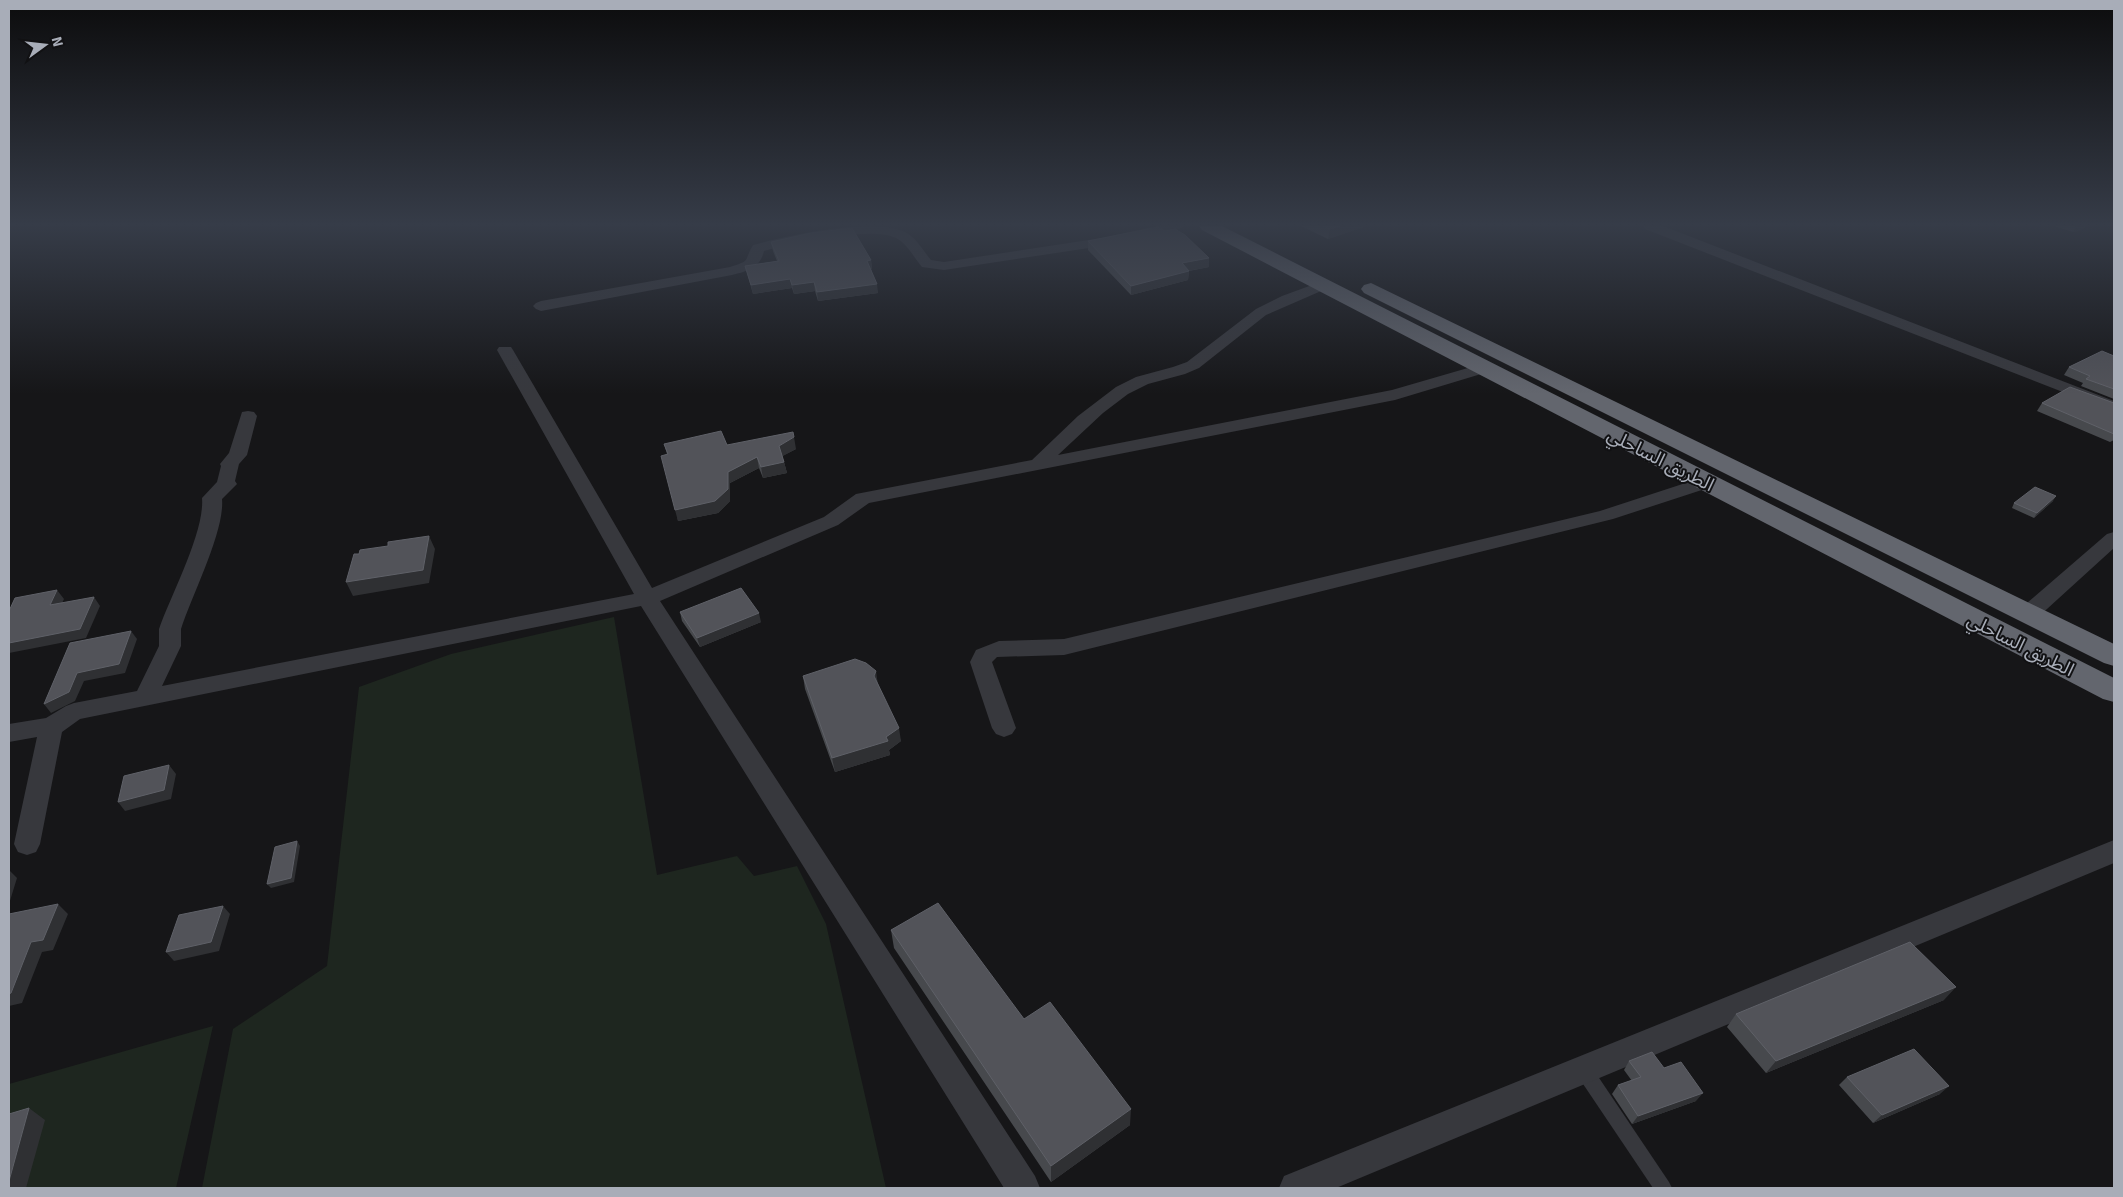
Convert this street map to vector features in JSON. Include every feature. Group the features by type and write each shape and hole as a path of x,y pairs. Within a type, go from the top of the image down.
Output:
{"highway":[{"name":"الطريق الساحلي","path":"1317,282 2114,691"},
{"name":"الطريق الساحلي","path":"1358,282 2114,656"}],"street":[{"path":"541,306 677,282"},
{"path":"1793,282 2114,407"},
{"path":"1038,464 1083,423 1125,389 1137,382 1193,365 1230,339 1254,316 1323,285"},
{"path":"505,350 647,598 1023,1188"},
{"path":"27,844 50,732 59,719 74,712 647,598 831,521 847,511 859,500 1395,394 1485,368"},
{"path":"145,698 170,646 170,629 207,532 213,509 212,498 221,488 228,484 226,481 231,465 229,464 238,455 248,416"},
{"path":"1004,728 981,662 984,655 990,651 1001,649 1064,648 1606,515 1707,482"},
{"path":"2028,614 2114,538"},
{"path":"9,733 54,725"},
{"path":"1296,1188 2114,851"}],"lane":[{"path":"1582,1069 1663,1188"}],"shaded area":[{"path":"614,617 657,875 737,856 754,876 797,866 826,924 886,1188 202,1188 233,1029 327,966 359,687 451,654"},
{"path":"213,1026 176,1188 9,1188 9,1084"}],"building":[{"path":"750,282 771,282 751,285"},
{"path":"791,282 876,282 877,284 817,292 814,282 792,285"},
{"path":"1127,282 1147,282 1131,286"},
{"path":"2102,351 2114,356 2114,389 2086,379 2090,376 2069,367"},
{"path":"2070,387 2114,403 2114,434 2042,403"},
{"path":"721,431 727,445 793,432 794,437 779,446 784,462 761,467 757,457 728,472 728,489 715,501 675,510 661,456 668,454 664,444"},
{"path":"2035,487 2056,496 2037,513 2014,503"},
{"path":"429,536 423,570 346,582 354,554 359,554 360,550 388,546 388,542"},
{"path":"741,588 759,613 697,638 680,612"},
{"path":"57,590 50,605 94,597 80,629 9,643 9,611 15,598"},
{"path":"131,631 119,664 77,673 69,692 44,704 70,643"},
{"path":"855,659 866,663 876,671 874,676 899,728 886,737 888,741 832,758 803,676"},
{"path":"169,765 164,790 118,802 124,776"},
{"path":"297,841 291,878 267,884 275,847"},
{"path":"938,903 1024,1019 1050,1002 1131,1109 1051,1166 891,930"},
{"path":"58,904 43,940 31,942 9,994 9,914"},
{"path":"223,906 211,942 166,952 179,915"},
{"path":"1910,942 1956,987 1776,1061 1736,1014"},
{"path":"1914,1049 1949,1086 1882,1115 1847,1077"},
{"path":"1652,1052 1664,1068 1681,1062 1703,1093 1638,1116 1618,1085 1641,1077 1629,1061"},
{"path":"29,1108 9,1181 9,1114"}]}
